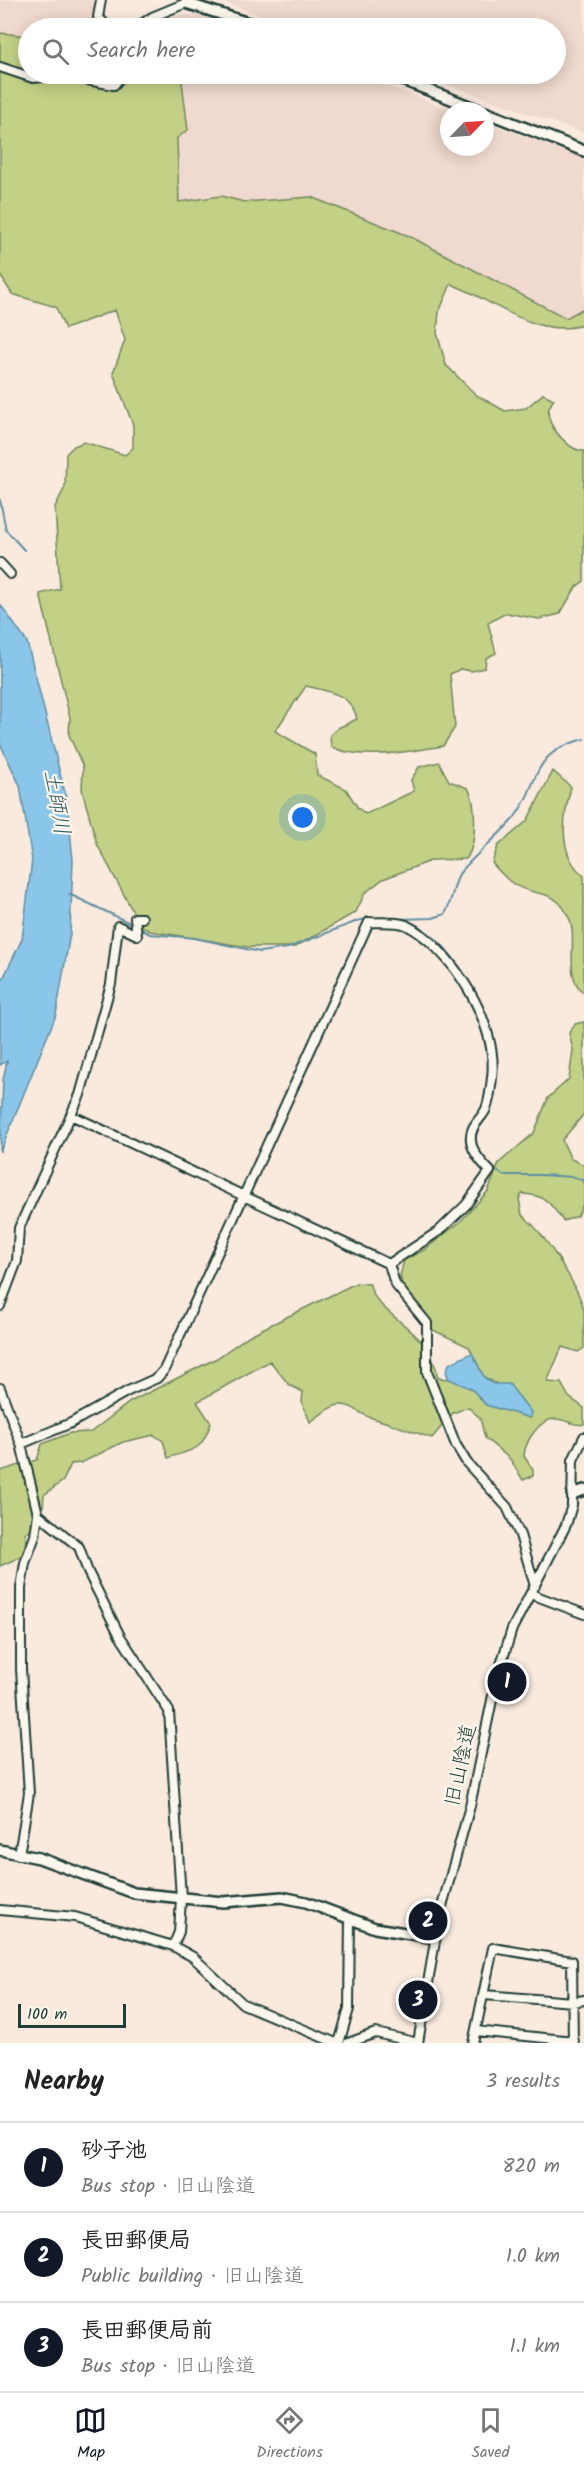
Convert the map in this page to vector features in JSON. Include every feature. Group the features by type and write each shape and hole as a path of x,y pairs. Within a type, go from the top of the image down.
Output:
{"street":[{"path":"99,18 102,0"},
{"path":"151,18 182,1 234,18"},
{"path":"0,67 18,73"},
{"path":"412,84 458,102"},
{"path":"494,116 584,151"},
{"path":"0,563 10,574"},
{"path":"0,1306 18,1255 19,1228 73,1116 104,1018 117,949 118,926 137,935 135,918 142,918"},
{"path":"21,1444 71,1423 128,1391 157,1378 164,1370 369,922 404,924 441,949 462,980 488,1029 492,1047 493,1076 485,1111 472,1130 471,1142 474,1151 490,1172 466,1205 439,1231 389,1264"},
{"path":"73,1116 389,1264 395,1284 427,1323 428,1372 453,1438 467,1463 507,1507 520,1535 536,1586"},
{"path":"0,1388 21,1444 38,1514 35,1536 25,1563 21,1588 21,1669 29,1793 19,1855"},
{"name":"旧山陰道","path":"418,2043 435,1938 470,1806 496,1681 512,1629 566,1525 572,1505 573,1460 584,1437"},
{"path":"572,1494 584,1490"},
{"path":"38,1514 79,1547 88,1572 120,1636 169,1711 181,1898 179,1932 173,1946"},
{"path":"531,1594 584,1614"},
{"path":"0,1850 39,1858 134,1893 223,1902 282,1897 375,1928 435,1938"},
{"path":"0,1910 75,1917 173,1946 193,1958 243,2004 338,2043 349,2009 350,1918"},
{"path":"473,2043 493,1948 572,1961 573,2042 519,2040 476,2031"},
{"path":"484,1995 573,2002 584,2000"},
{"path":"348,2043 376,2033 418,2043"}],"shaded area":[{"path":"0,0 94,0 96,18 18,18 18,35 0,33"},
{"path":"219,0 584,0 584,133 445,84 566,84 566,18 265,18"},
{"path":"182,14 210,18 166,18"},
{"path":"182,84 382,84 440,106 440,156 494,156 494,125 584,158 584,308 566,319 409,236 311,197 244,202 221,196 178,202 177,138 188,130"}],"green space":[{"path":"0,33 18,35 18,84 182,84 188,130 177,138 179,202 221,196 244,202 311,197 409,236 566,318 584,308 584,325 566,328 548,327 515,316 451,284 439,312 437,333 446,365 476,395 505,411 526,408 543,394 554,399 548,412 554,428 573,448 584,451 584,581 576,587 560,614 539,619 506,613 488,623 496,653 486,658 485,668 472,671 460,669 450,674 455,727 443,746 371,754 343,751 331,747 330,735 338,728 357,719 354,711 350,704 338,695 306,686 275,731 315,754 317,775 346,789 358,808 366,814 414,791 411,780 419,767 439,762 449,781 468,788 471,795 474,834 470,853 466,859 433,860 383,879 365,893 356,912 295,947 248,947 150,931 140,925 97,844 82,790 83,767 69,735 70,718 40,594 60,589 55,507 65,487 66,454 74,446 84,442 125,455 133,448 133,425 113,373 125,340 115,310 65,329 56,307 12,294 0,275"},
{"path":"553,771 571,787 564,834 569,857 584,876 584,993 577,986 574,977 572,926 563,908 550,897 528,891 512,883 492,863 498,846 527,821"},
{"path":"584,1022 584,1114 562,1140 571,1159 584,1165 584,1201 578,1216 563,1221 550,1204 542,1198 522,1194 519,1199 522,1215 559,1259 581,1300 584,1311 584,1348 578,1352 562,1347 547,1382 561,1383 569,1397 584,1408 584,1424 556,1419 539,1426 530,1437 524,1456 533,1470 533,1476 523,1480 510,1459 485,1438 480,1418 468,1407 453,1413 432,1438 369,1417 344,1405 331,1407 310,1422 302,1402 303,1392 289,1385 270,1361 197,1402 211,1423 204,1440 196,1448 168,1458 163,1441 154,1435 123,1442 81,1463 71,1464 63,1481 44,1495 42,1522 35,1529 25,1533 29,1549 27,1554 0,1566 0,1471 37,1460 42,1444 70,1433 91,1432 130,1402 217,1358 250,1335 356,1283 370,1284 381,1305 415,1335 434,1361 438,1378 453,1379 472,1389 486,1405 530,1417 499,1385 484,1377 469,1347 433,1330 403,1286 400,1276 404,1260 424,1250 461,1221 488,1191 499,1163 534,1133 548,1098 569,1079 573,1050 569,1033 575,1024"}],"water":[{"name":"土師川","path":"0,604 27,642 67,801 73,860 70,934 56,1015 0,1152 3,1080 7,1061 0,1065 0,985 22,939 32,860 20,786 0,743"},
{"path":"472,1353 484,1377 493,1384 509,1384 531,1412 530,1418 486,1405 472,1389 449,1379 446,1372 449,1364"}],"waterway":[{"path":"0,500 6,530 24,550"},
{"path":"139,928 150,934 195,938 260,952 288,948 360,920 433,918 445,914 459,874 514,818 523,805 544,761 566,745 584,739"},
{"path":"69,894 134,925"},
{"path":"407,920 425,930 440,943 464,976"},
{"path":"482,1157 477,1147 477,1133 493,1102 497,1069 493,1036 485,1015"},
{"path":"487,1164 503,1175 574,1177 584,1181"}],"place":[{"name":"砂子池","path":"507,1682"},
{"name":"長田郵便局","path":"428,1921"},
{"name":"長田郵便局前","path":"418,2000"}]}
